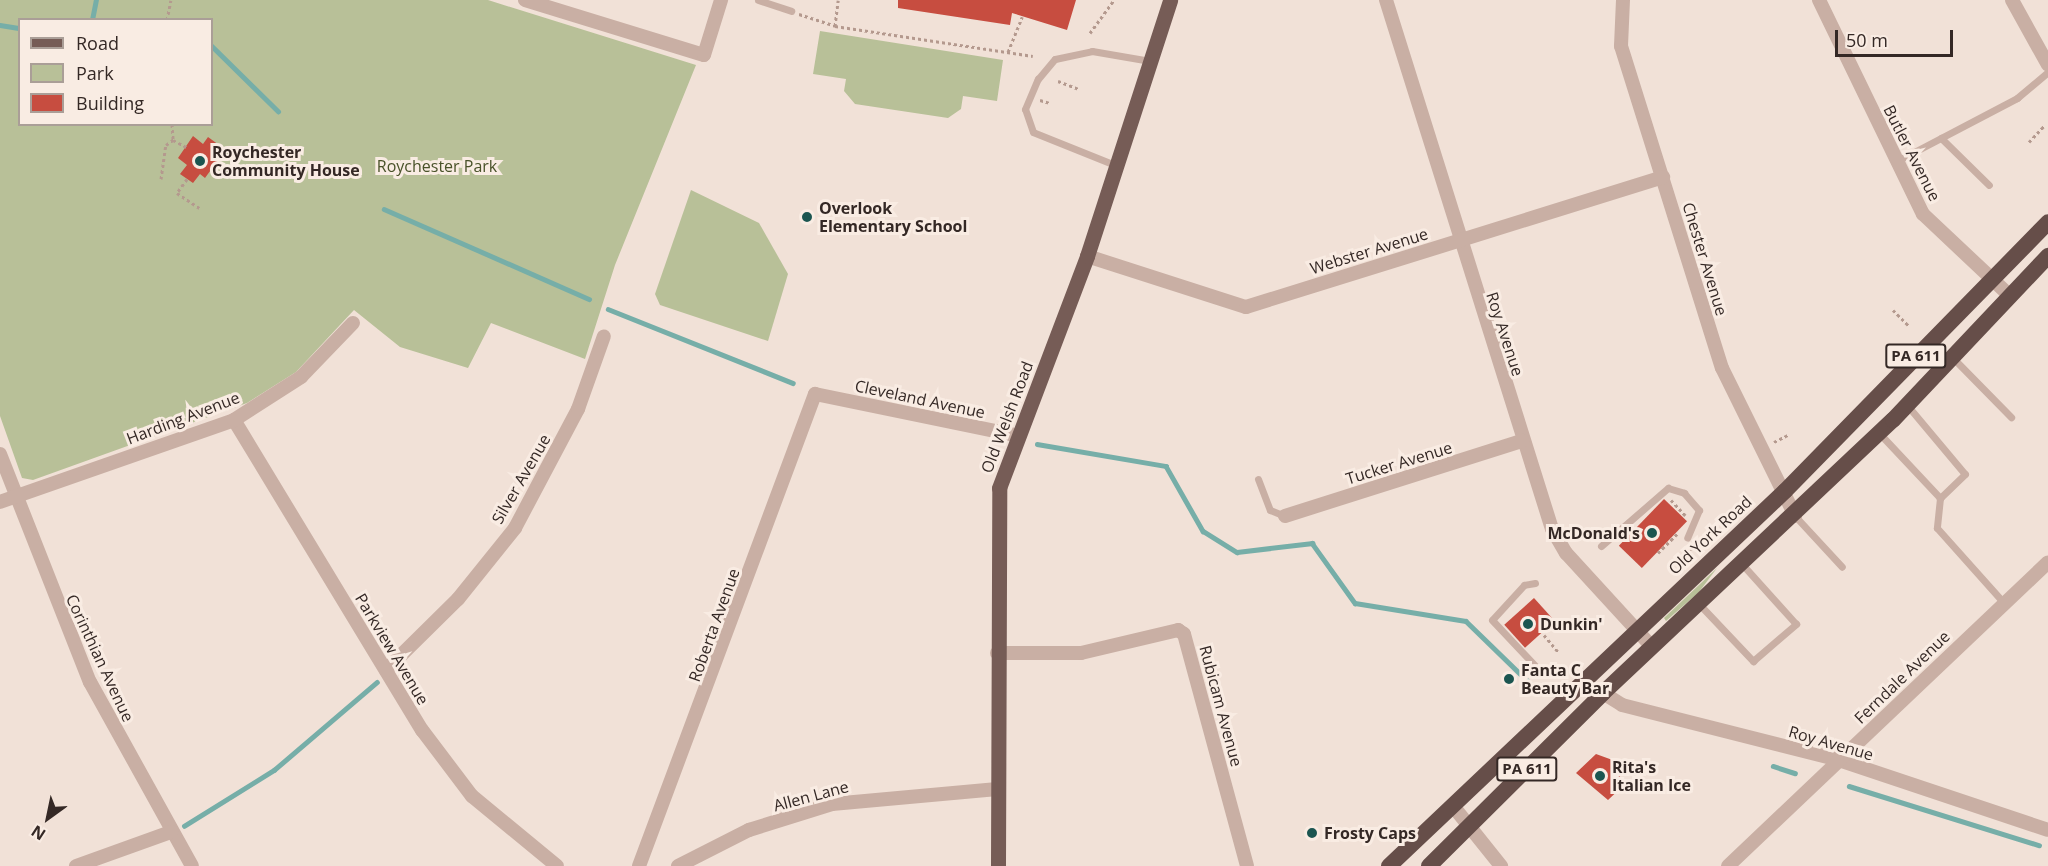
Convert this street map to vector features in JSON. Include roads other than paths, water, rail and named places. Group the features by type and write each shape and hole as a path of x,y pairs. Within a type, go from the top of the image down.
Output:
{"highway":[{"name":"Old York Road","path":"1389,866 1637,628 1785,491 2048,222"},
{"name":"PA 611","path":"1429,866 1603,693 1795,516 1880,434 1951,356 2048,256"}],"main road":[{"name":"Old Welsh Road","path":"998,866 995,508 1019,436 1087,256 1170,0"}],"street":[{"path":"525,0 704,56 722,0"},
{"name":"Roy Avenue","path":"1386,0 1458,240 1522,441 1557,540 1652,647"},
{"name":"Chester Avenue","path":"1623,0 1621,46 1722,368 1785,491 1795,516"},
{"name":"Butler Avenue","path":"1819,0 1923,214 2009,295"},
{"path":"2012,0 2048,65"},
{"name":"Webster Avenue","path":"1087,256 1246,307 1663,177"},
{"name":"Harding Avenue","path":"0,502 234,420 301,377 353,323"},
{"name":"Silver Avenue","path":"386,670 458,600 514,528 578,410 604,336"},
{"name":"Cleveland Avenue","path":"815,394 1019,436"},
{"name":"Roberta Avenue","path":"639,866 815,394"},
{"name":"Parkview Avenue","path":"234,420 422,730 472,796 557,866"},
{"name":"Tucker Avenue","path":"1285,516 1522,441"},
{"name":"Corinthian Avenue","path":"0,454 15,497 90,682 171,832 192,866"},
{"name":"Ferndale Avenue","path":"1728,866 2048,562"},
{"name":"Rubicam Avenue","path":"997,653 1081,653 1178,630 1184,634 1247,866"},
{"name":"Roy Avenue","path":"1603,693 1622,705 1839,760 2048,830"},
{"name":"Allen Lane","path":"678,866 749,830 832,804 997,789"},
{"path":"1453,806 1501,866"},
{"path":"76,866 171,832"}],"lane":[{"path":"758,0 791,11"},
{"path":"1115,165 1033,132 1025,109 1038,79 1055,59 1092,51 1150,61"},
{"path":"1897,161 2017,98 2048,72"},
{"path":"1941,138 1989,185"},
{"path":"1951,356 2011,417"},
{"path":"1907,405 1965,474 1940,498 1937,528 2004,603"},
{"path":"1880,434 1940,498"},
{"path":"1258,479 1270,510 1285,516"},
{"path":"1601,546 1668,488 1684,493 1699,510 1687,538"},
{"path":"1795,516 1842,567"},
{"path":"1699,604 1754,662 1796,624 1742,564"},
{"path":"1535,583 1524,585 1492,620 1540,671"}],"waterway":[{"path":"92,18 96,0"},
{"path":"0,25 18,28"},
{"path":"213,47 278,111"},
{"path":"384,209 589,299"},
{"path":"608,309 793,383"},
{"path":"1037,444 1166,466 1203,531 1237,552 1312,543 1355,603 1466,621 1536,689"},
{"path":"184,826 274,770 377,682"},
{"path":"1773,766 1795,773"},
{"path":"1849,786 2039,845"}],"place":[{"name":"Roychester Community House","path":"200,161"},
{"name":"Overlook Elementary School","path":"807,217"},
{"name":"McDonald's","path":"1652,533"},
{"name":"Dunkin'","path":"1528,624"},
{"name":"Fanta C Beauty Bar","path":"1509,679"},
{"name":"Rita's Italian Ice","path":"1600,776"},
{"name":"Frosty Caps","path":"1312,833"}],"park label":[{"name":"Roychester Park","path":"437,166"}]}
